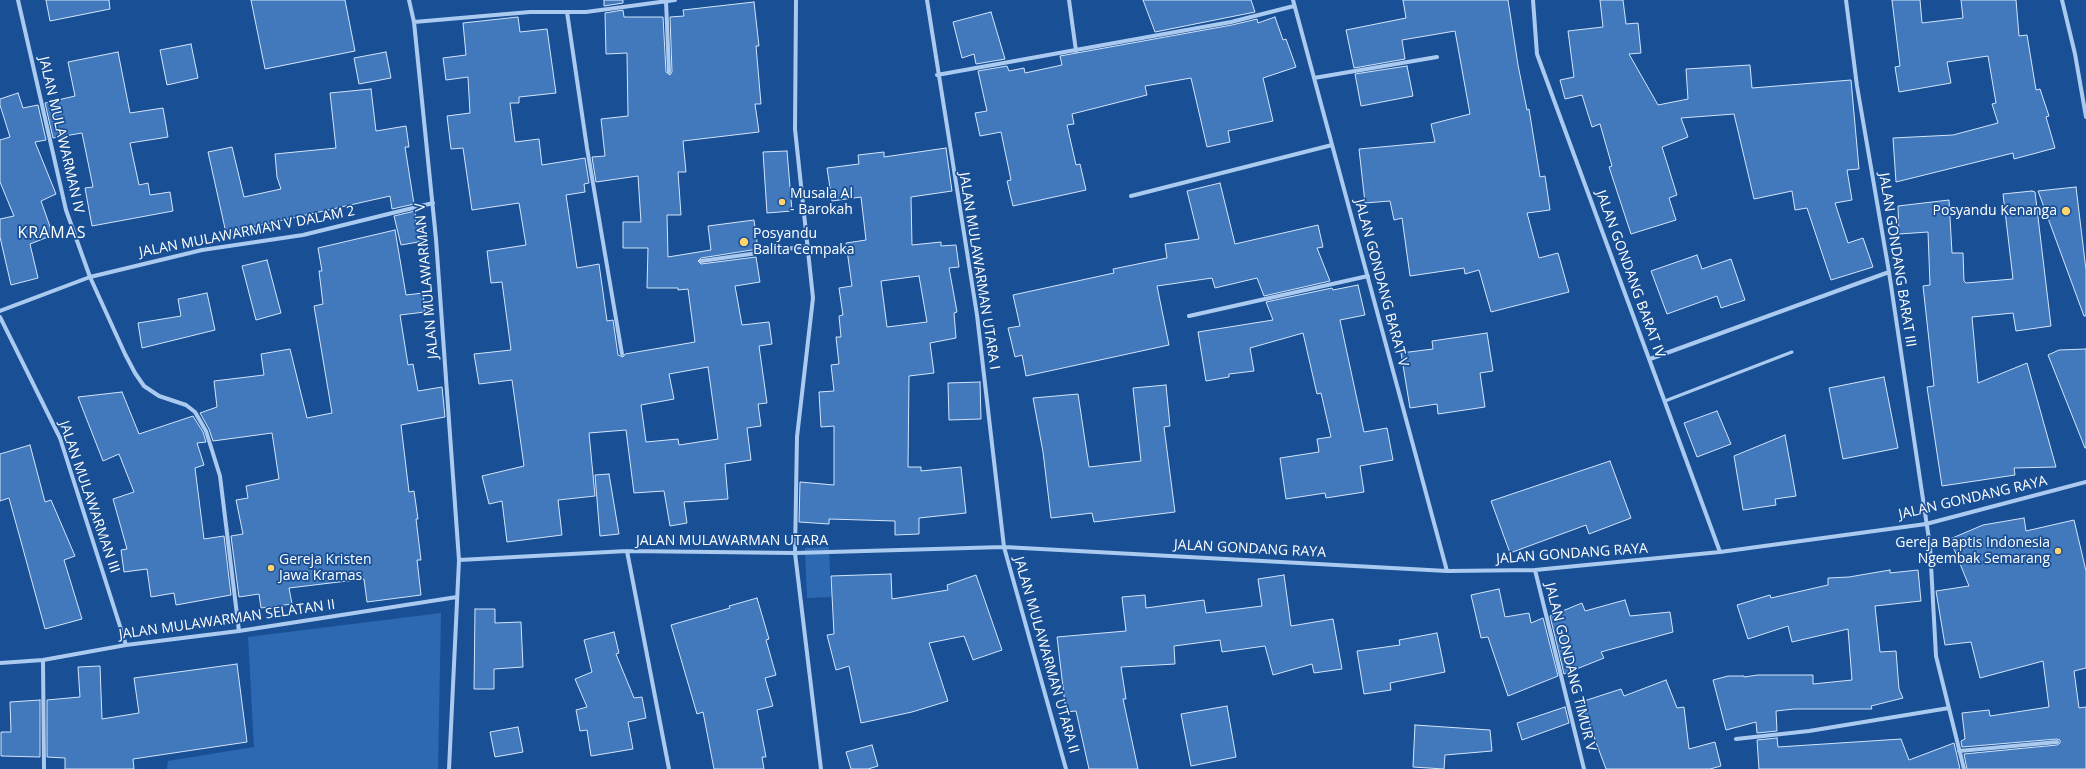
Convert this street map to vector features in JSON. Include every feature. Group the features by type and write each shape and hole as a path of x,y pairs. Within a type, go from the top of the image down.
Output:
{"street":[{"name":"JALAN MULAWARMAN IV","path":"18,0 66,210 90,277 125,354 144,386 159,396 186,406 195,412 206,431 220,476 239,631"},
{"name":"JALAN MULAWARMAN V","path":"409,0 414,22 432,203 459,560 448,769"},
{"path":"414,22 530,12 586,12 675,0"},
{"path":"796,0 795,128 813,298 797,437 795,553 821,769"},
{"name":"JALAN MULAWARMAN UTARA I","path":"927,0 937,75 977,314 1004,547"},
{"path":"1069,0 1076,51"},
{"name":"JALAN GONDANG BARAT V","path":"1293,0 1447,571"},
{"name":"JALAN GONDANG BARAT IV","path":"1533,0 1538,54 1720,552"},
{"name":"JALAN GONDANG BARAT III","path":"1846,0 1857,86 1889,272 1930,546 1936,656 1964,769"},
{"path":"2062,0 2075,54 2086,117"},
{"path":"666,1 669,72"},
{"path":"937,75 1231,22 1294,6"},
{"path":"567,12 587,148 622,354"},
{"path":"1314,78 1437,57"},
{"path":"1131,196 1332,145"},
{"name":"JALAN MULAWARMAN V DALAM 2","path":"0,311 90,277 202,250 303,235 432,203"},
{"path":"701,261 808,246"},
{"path":"1650,359 1889,272"},
{"path":"1189,316 1368,276"},
{"name":"JALAN MULAWARMAN III","path":"0,317 60,438 126,646"},
{"name":"JALAN GONDANG RAYA","path":"1004,547 1447,571 1535,570 1720,552 1926,524 2086,482"},
{"name":"JALAN MULAWARMAN UTARA","path":"459,560 627,551 795,553 1004,547"},
{"name":"JALAN MULAWARMAN UTARA II","path":"1004,547 1066,769"},
{"path":"627,551 669,769"},
{"name":"JALAN GONDANG TIMUR V","path":"1535,570 1584,769"},
{"name":"JALAN MULAWARMAN SELATAN II","path":"0,663 43,660 126,646 239,631 457,597"},
{"path":"43,660 44,769"},
{"path":"1736,739 1809,731 1949,708"},
{"path":"1959,750 2057,742"}],"lane":[{"path":"1665,401 1792,352"}],"shaded area":[{"path":"829,547 831,597 807,598 805,548"},
{"path":"441,613 438,769 167,769 168,761 254,747 248,637"}],"building":[{"path":"46,0 109,0 110,9 50,21"},
{"path":"251,0 345,0 355,51 265,69"},
{"path":"604,0 623,0 623,3 604,6"},
{"path":"1143,0 1251,0 1255,12 1155,32"},
{"path":"1403,0 1508,0 1518,65 1527,110 1529,109 1540,177 1545,176 1550,210 1527,213 1539,258 1558,253 1569,292 1491,312 1479,270 1465,274 1464,268 1410,276 1402,218 1394,220 1390,201 1365,203 1359,149 1435,142 1431,124 1470,114 1455,31 1402,40 1405,59 1354,68 1346,30 1406,18"},
{"path":"1600,0 1623,0 1626,24 1638,23 1641,53 1629,54 1658,105 1688,99 1686,69 1750,65 1752,88 1851,80 1859,169 1847,170 1852,200 1835,203 1848,243 1863,238 1873,267 1831,280 1807,208 1795,210 1792,191 1754,199 1734,114 1681,118 1688,137 1662,147 1677,195 1669,198 1676,220 1631,234 1609,167 1612,166 1600,124 1592,127 1582,95 1565,99 1560,80 1574,77 1568,31 1603,27"},
{"path":"1892,0 1920,0 1922,23 1963,18 1961,0 2016,0 2019,36 2027,35 2036,90 2040,89 2049,116 2046,117 2055,148 2014,159 2013,153 1896,182 1893,138 1953,135 1998,123 1992,104 1996,103 1988,56 1947,62 1951,83 1899,92 1895,67 1900,66"},
{"path":"754,2 759,46 756,46 761,104 755,104 759,132 683,141 686,172 678,172 681,215 667,215 668,257 711,250 708,226 754,220 758,249 701,258 698,261 701,264 756,257 760,282 735,286 742,325 769,322 772,344 759,346 767,403 758,404 761,426 747,428 751,460 725,464 728,499 684,502 687,523 670,526 664,491 634,493 626,430 589,433 595,496 558,500 562,535 507,542 502,501 489,504 482,476 524,466 512,380 479,384 474,354 511,350 502,282 491,283 487,251 526,245 519,203 472,210 463,148 451,149 447,116 470,113 468,77 446,80 443,58 466,55 463,23 518,17 520,32 547,29 556,93 519,97 519,103 510,103 515,142 539,139 542,165 585,158 589,183 584,184 585,192 566,195 577,268 599,264 607,321 613,320 618,355 623,357 625,354 695,342 688,289 678,290 678,288 647,288 648,248 623,248 623,222 641,222 638,176 596,182 592,157 605,156 601,119 628,116 627,53 606,54 605,13 623,10 624,17 663,17 666,72 670,75 672,72 670,17 684,16 683,10","holes":["708,367 718,439 679,445 678,439 646,442 641,405 674,399 669,374"]},
{"path":"991,12 1005,59 976,64 974,54 962,58 953,22"},
{"path":"1275,17 1283,40 1286,39 1296,67 1263,78 1273,121 1228,131 1230,142 1207,147 1191,78 1145,86 1147,95 1072,114 1074,124 1067,125 1076,165 1080,164 1086,190 1013,206 1007,181 1011,180 1001,132 980,136 975,113 987,111 978,71 1007,66 1009,71 1024,68 1025,73 1062,65 1060,56 1232,25 1257,19 1258,23"},
{"path":"191,44 198,78 167,85 160,50"},
{"path":"118,52 130,113 163,108 168,137 130,143 139,185 148,183 150,195 170,192 173,211 92,226 85,188 93,187 82,133 53,138 45,103 75,96 68,62"},
{"path":"386,52 391,78 359,84 354,58"},
{"path":"1407,66 1413,96 1361,106 1355,74"},
{"path":"371,89 376,131 406,126 409,147 405,147 414,204 392,209 390,196 226,233 208,152 232,147 244,197 281,189 277,177 275,154 336,148 330,93"},
{"path":"18,93 23,108 38,105 46,140 35,142 56,194 41,201 53,235 30,244 38,278 11,285 0,237 0,219 14,216 0,182 0,140 10,137 0,105 0,99"},
{"path":"946,148 952,191 911,197 912,245 941,242 941,246 956,245 959,267 949,268 957,312 954,313 956,338 930,343 934,373 909,376 908,467 921,467 921,471 961,467 966,513 919,518 919,534 895,535 895,521 829,519 829,524 799,522 800,482 834,485 834,426 821,427 819,392 834,391 831,365 839,364 836,337 841,337 839,316 843,315 839,288 852,286 846,243 866,240 861,197 832,201 827,168 859,164 858,155 884,152 884,157","holes":["919,276 927,322 887,327 881,281"]},
{"path":"787,151 792,211 767,213 763,152"},
{"path":"1220,183 1235,244 1318,225 1323,247 1317,248 1330,281 1264,296 1257,278 1215,288 1212,278 1157,286 1169,345 1026,376 1022,355 1015,357 1008,328 1020,326 1013,295 1114,273 1113,269 1167,258 1165,244 1199,239 1187,191"},
{"path":"2076,187 2086,270 2086,316 2084,316 2038,191"},
{"path":"2035,192 2051,326 2016,331 2013,313 1972,317 1978,383 2027,363 2056,467 2014,468 2015,475 1942,486 1927,387 1934,386 1923,286 1930,285 1928,232 1899,234 1898,206 1949,200 1952,253 1963,253 1964,281 1966,283 2013,279 2003,194"},
{"path":"415,211 416,222 420,221 424,241 401,245 394,216"},
{"path":"395,230 406,295 423,293 425,312 400,315 408,365 413,364 418,391 442,387 445,417 401,425 409,492 414,491 418,519 416,519 421,560 417,560 421,595 367,602 364,579 289,588 292,604 261,608 259,594 239,597 231,536 243,534 236,500 248,498 246,486 279,479 272,433 213,441 209,429 200,413 217,407 214,381 264,375 261,354 290,349 307,418 332,413 314,306 323,304 319,271 322,271 318,248"},
{"path":"1697,255 1702,269 1731,259 1745,300 1721,308 1717,296 1667,314 1651,271"},
{"path":"267,260 281,313 256,320 242,266"},
{"path":"1358,285 1365,315 1340,320 1364,432 1387,428 1393,460 1360,466 1364,492 1326,498 1325,493 1286,499 1280,458 1319,452 1317,439 1331,437 1321,393 1317,394 1303,333 1250,348 1254,371 1229,374 1229,377 1206,381 1198,332 1273,320 1266,302 1332,288 1333,290"},
{"path":"207,293 215,330 142,348 138,323 181,316 178,299"},
{"path":"1487,333 1493,371 1480,373 1485,407 1438,414 1437,404 1410,408 1401,353 1433,349 1432,341"},
{"path":"2086,349 2085,448 2048,355 2059,350"},
{"path":"1884,377 1898,448 1843,459 1829,388"},
{"path":"980,382 981,419 949,420 948,383"},
{"path":"1166,385 1170,426 1164,427 1175,512 1094,522 1092,513 1051,518 1043,452 1033,398 1078,394 1089,467 1141,461 1133,388"},
{"path":"122,392 139,434 193,416 203,432 206,442 197,443 204,465 195,468 204,539 224,536 231,595 176,605 174,593 151,597 147,569 124,572 121,550 127,549 113,499 134,492 119,454 103,461 78,397"},
{"path":"1717,411 1731,444 1697,457 1684,423"},
{"path":"1785,435 1796,496 1775,499 1776,505 1743,510 1734,456"},
{"path":"30,445 45,502 51,500 75,556 64,560 82,619 45,629 9,498 0,501 0,454"},
{"path":"1610,461 1631,518 1589,534 1586,525 1510,553 1491,501"},
{"path":"609,474 619,534 600,536 595,475"},
{"path":"2024,518 2026,531 2074,520 2086,571 2086,668 2074,671 2079,708 2086,707 2086,769 1967,769 1964,754 2057,745 2060,743 2060,740 2057,739 1962,747 1961,741 1965,739 1962,713 1989,710 1990,716 2049,707 2043,661 1980,678 1971,642 1945,645 1936,591 1969,586 1950,539 1983,525"},
{"path":"1890,570 1890,573 1918,570 1921,601 1875,606 1880,652 1896,651 1899,689 1903,698 1871,706 1872,709 1794,709 1776,711 1777,731 1757,733 1756,722 1726,730 1713,680 1728,676 1813,675 1813,684 1852,680 1848,629 1792,642 1788,626 1748,639 1737,605 1770,595 1771,598 1828,585 1828,578 1849,577"},
{"path":"891,574 892,599 948,590 947,585 976,575 1002,650 973,660 964,636 929,643 948,701 912,712 861,723 849,666 836,670 827,635 834,634 831,576"},
{"path":"1284,575 1291,626 1333,619 1342,669 1314,673 1312,664 1273,675 1265,646 1222,652 1220,640 1174,646 1175,664 1121,667 1126,699 1123,699 1138,769 1089,769 1076,711 1066,712 1057,637 1126,631 1122,597 1145,595 1146,608 1204,600 1206,613 1262,606 1258,579"},
{"path":"1499,589 1505,617 1529,613 1531,623 1543,618 1558,676 1508,696 1488,637 1481,638 1471,595"},
{"path":"757,598 769,639 766,640 776,675 765,678 773,706 757,710 766,757 762,757 764,769 714,769 703,712 697,714 671,625 730,608 729,606"},
{"path":"1625,600 1630,616 1670,612 1673,632 1601,652 1604,658 1564,674 1550,616 1582,603 1585,611"},
{"path":"475,609 495,609 495,623 521,622 523,667 494,669 494,689 474,689"},
{"path":"614,632 619,653 616,654 634,698 642,697 646,718 628,722 633,749 591,756 587,730 580,731 576,710 587,707 575,679 592,672 584,640"},
{"path":"1437,633 1445,672 1390,683 1391,690 1364,694 1357,651 1400,645 1399,640"},
{"path":"237,664 247,742 133,759 134,769 65,769 65,758 47,757 47,700 80,697 78,667 100,666 102,719 139,713 134,678"},
{"path":"1666,680 1677,708 1684,707 1689,749 1715,742 1721,766 1710,769 1606,769 1581,702 1621,689 1624,696"},
{"path":"40,700 40,757 1,756 1,732 11,732 10,702"},
{"path":"1227,706 1236,757 1191,766 1181,714"},
{"path":"1565,707 1569,723 1522,740 1517,723"},
{"path":"1415,725 1490,730 1492,751 1445,755 1444,769 1413,767"},
{"path":"518,727 523,752 495,757 490,732"},
{"path":"1777,738 1778,747 1901,739 1909,760 1954,743 1960,769 1759,769 1757,740"},
{"path":"872,745 878,766 868,769 851,769 846,752"}],"place":[{"name":"Musala Al - Barokah","path":"782,202"},
{"name":"Posyandu Kenanga","path":"2066,211"},
{"name":"Posyandu Balita Cempaka","path":"744,242"},
{"name":"Gereja Baptis Indonesia Ngembak Semarang","path":"2058,551"},
{"name":"Gereja Kristen Jawa Kramas","path":"271,568"}],"district":[{"name":"KRAMAS","path":"52,233"}]}
